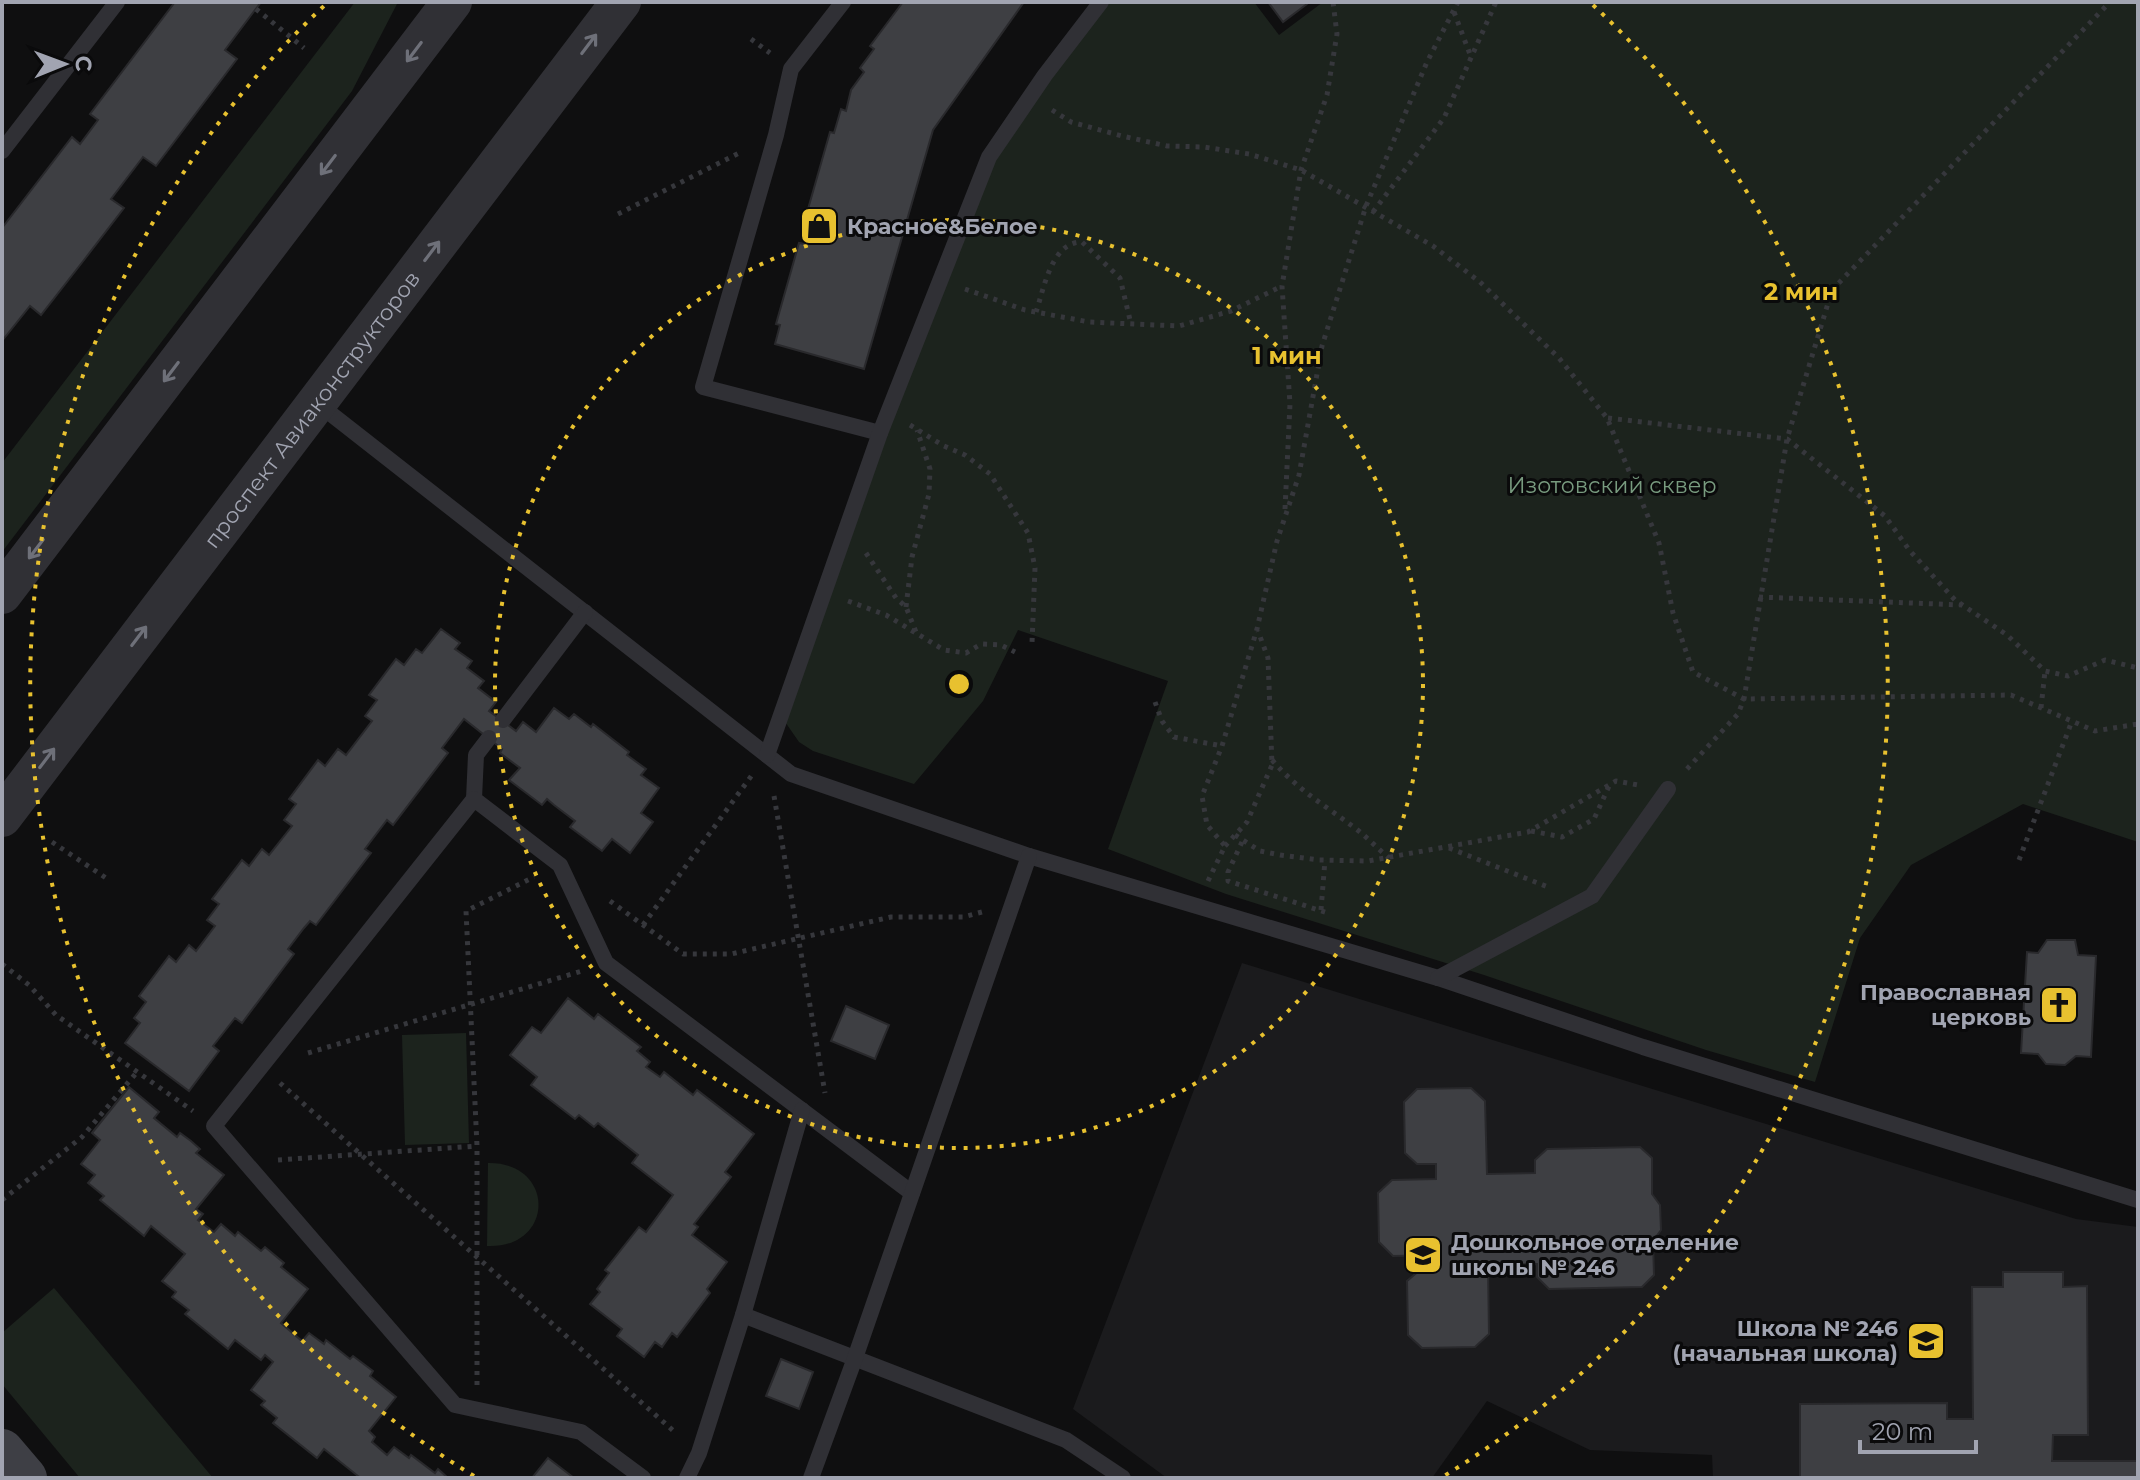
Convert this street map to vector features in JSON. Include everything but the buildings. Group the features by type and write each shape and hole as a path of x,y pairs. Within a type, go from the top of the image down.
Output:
{"main road":[{"path":"2,1451 25,1478"}],"street":[{"path":"2,594 452,2"},
{"name":"проспект Авиаконструкторов","path":"2,817 621,2"}],"lane":[{"path":"2,151 117,2"},
{"path":"843,2 791,69 776,135 703,387 880,433"},
{"path":"767,755 880,433 989,157 1101,2"},
{"path":"317,403 791,774 1029,856 1438,978 1643,1047 2138,1200"},
{"path":"503,720 585,612"},
{"path":"489,738 476,755 474,799 214,1126 455,1405 581,1432 643,1478"},
{"path":"1438,978 1592,896 1668,789"},
{"path":"474,799 560,865 606,963 912,1193"},
{"path":"811,1478 1029,856"},
{"path":"687,1478 699,1453 743,1315 802,1110"},
{"path":"743,1315 1066,1440 1123,1478"}],"path":[{"path":"1285,516 1290,404 1282,286 1301,170 1327,95 1337,34 1333,2"},
{"path":"1225,846 1207,825 1202,796 1222,746 1299,475 1322,346 1366,206 1427,62 1458,2"},
{"path":"1373,212 1444,118 1496,2"},
{"path":"1235,835 1260,851 1325,860 1389,858 1530,831 1616,781 1668,789 1738,714 1744,699 1787,439 1832,290 2110,2"},
{"path":"256,9 304,48"},
{"path":"1454,12 1471,58"},
{"path":"1031,96 1071,122 1122,136 1167,146 1204,147 1249,154 1301,170 1433,246 1480,282 1559,358 1607,418 1659,543 1673,613 1693,672 1744,699 2011,695 2095,731 2138,724"},
{"path":"618,214 776,135"},
{"path":"1036,312 1052,266 1062,250 1071,243 1082,242 1120,278 1131,324"},
{"path":"941,280 1036,312 1089,322 1179,326 1231,311 1282,286"},
{"path":"888,415 965,455 990,474 1028,533 1035,568 1032,643"},
{"path":"1607,418 1787,439 1885,516 1910,551 1963,605 2007,635 2045,671 2068,676 2105,660 2138,668"},
{"path":"916,634 906,607 912,557 929,494 930,469 917,430"},
{"path":"845,535 858,543 877,566 896,598 906,607"},
{"path":"825,591 886,615 944,650 966,653 981,644 1001,645 1015,652"},
{"path":"1759,597 1963,605"},
{"path":"1196,907 1225,846 1247,822 1272,765 1268,658 1257,629"},
{"path":"2041,708 2045,671"},
{"path":"1155,702 1162,721 1174,737 1222,746"},
{"path":"2019,860 2072,721"},
{"path":"643,925 767,755"},
{"path":"767,755 832,1133"},
{"path":"1272,759 1291,782 1324,809 1356,829 1389,858"},
{"path":"1530,831 1562,837 1594,819 1610,784"},
{"path":"52,842 109,880"},
{"path":"1242,842 1228,872 1228,881 1343,917"},
{"path":"1447,848 1582,901"},
{"path":"1321,910 1325,860"},
{"path":"477,1410 477,1146 466,911 560,865 683,954 731,954 891,917 963,917 1012,906"},
{"path":"261,1066 606,963"},
{"path":"2,964 29,985 56,1015 214,1126"},
{"path":"261,1066 699,1453"},
{"path":"2,1200 82,1137 137,1072"},
{"path":"246,1162 477,1146"}],"shaded area":[{"name":"Дошкольное отделение школы № 246","path":"1242,963 2076,1219 2138,1227 2138,1478 1713,1478 1712,1455 1590,1450 1487,1401 1432,1478 1167,1478 1073,1409"}],"green space":[{"path":"355,2 398,2 352,91 2,552 2,463"},
{"name":"Изотовский сквер","path":"1106,2 1254,2 1279,35 1323,2 2138,2 2138,842 2023,804 1911,865 1860,938 1815,1082 1706,1050 1484,975 1226,894 1108,849 1168,681 1018,630 983,701 914,784 813,751 799,742 781,716 989,157"},
{"path":"466,1033 469,1143 405,1145 402,1035"},
{"path":"488,1163 510,1166 526,1176 535,1190 538,1205 535,1221 525,1234 509,1243 487,1246"},
{"path":"54,1288 213,1478 80,1478 2,1384 2,1333"}],"place":[{"name":"Красное&Белое","path":"819,226"},
{"name":"Православная церковь","path":"2059,1005"},
{"name":"Дошкольное отделение школы № 246","path":"1423,1255"},
{"name":"Школа № 246 (начальная школа)","path":"1926,1341"}]}
